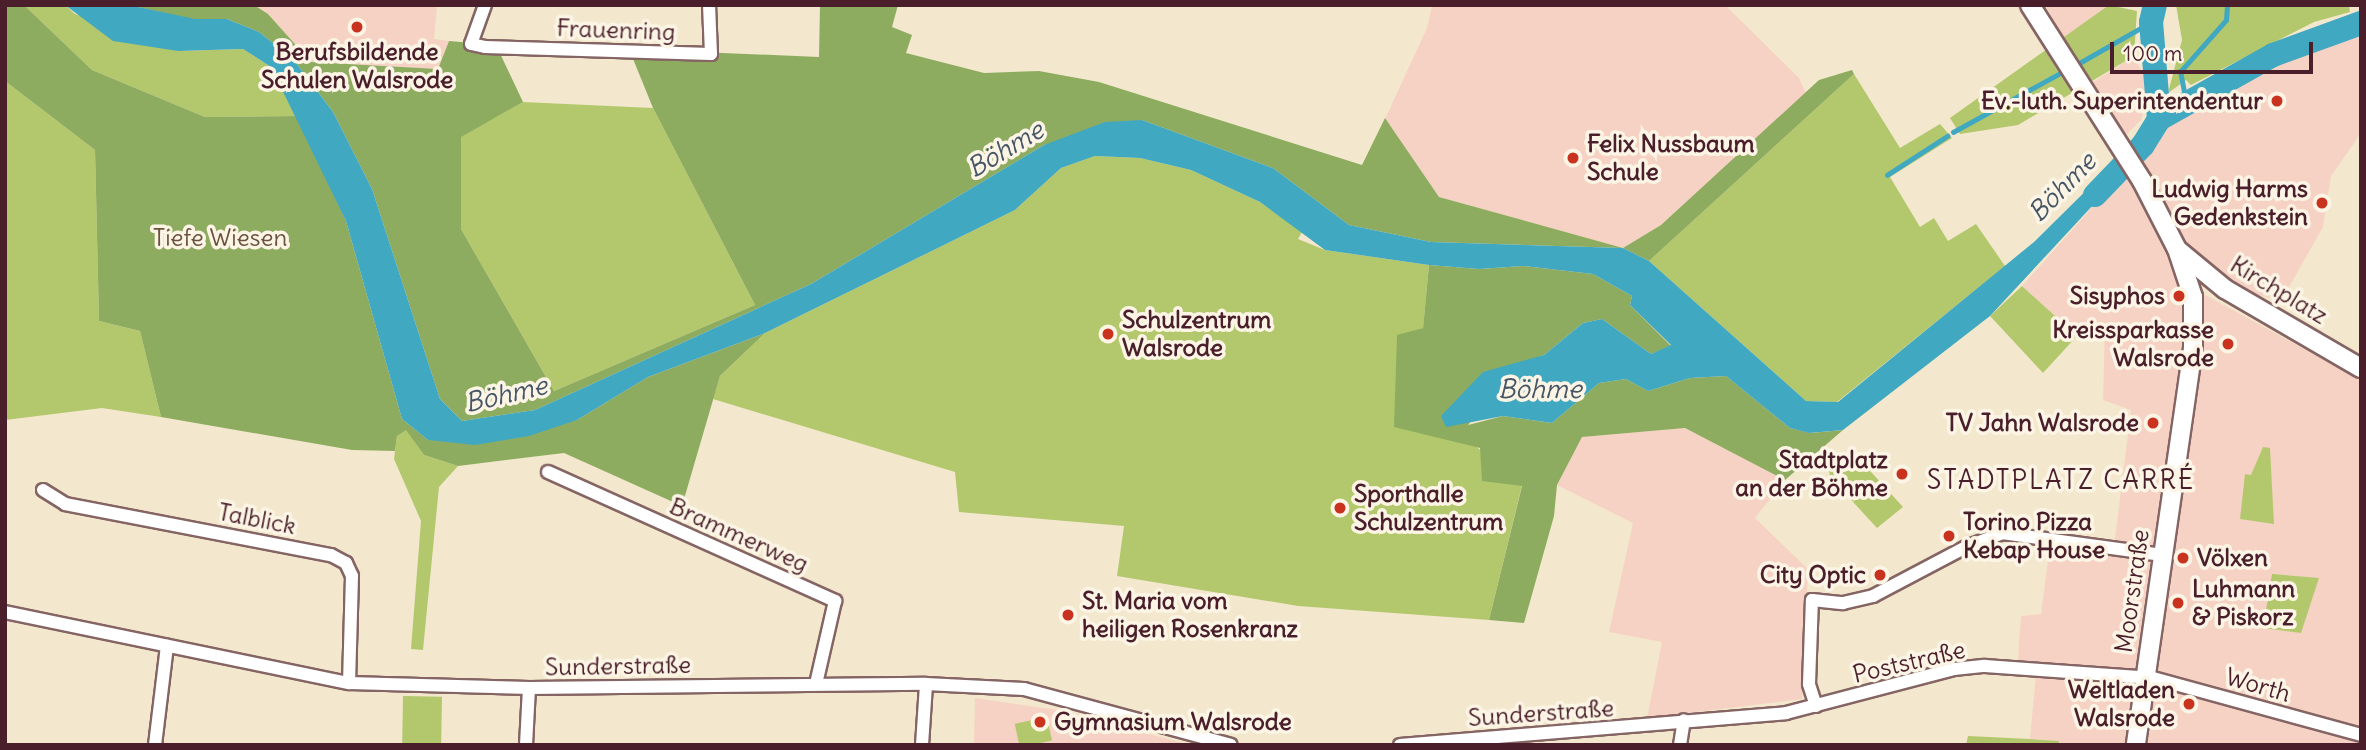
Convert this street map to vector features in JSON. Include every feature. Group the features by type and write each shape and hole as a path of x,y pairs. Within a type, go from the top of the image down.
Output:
{"main road":[{"path":"2034,7 2053,43 2135,168 2177,249"},
{"name":"Moorstraße","path":"2136,745 2193,348 2193,297 2177,249"},
{"name":"Kirchplatz","path":"2177,249 2218,285 2361,368"},
{"path":"2193,297 2218,285"}],"street":[{"name":"Frauenring","path":"485,5 471,44 711,54 709,5"},
{"name":"Brammerweg","path":"548,472 835,601 816,684"},
{"name":"Talblick","path":"43,490 65,504 331,555 346,564 352,576 349,683"},
{"path":"1815,706 1809,684 1812,600 1843,603 1873,596 1966,547 2002,533 2162,555"},
{"name":"Sunderstraße","path":"5,612 349,683 529,688 926,684 1024,689 1231,745"},
{"path":"155,745 167,646"},
{"name":"Poststraße","path":"1684,720 1815,706 1969,667 2070,669 2145,677"},
{"name":"Worth","path":"2145,677 2361,736"},
{"path":"922,745 926,684"},
{"path":"526,745 529,688"},
{"path":"1680,745 1684,720"},
{"name":"Sunderstraße","path":"1400,745 1648,727 1684,720"}],"shaded area":[{"name":"Berufsbildende Schulen Walsrode","path":"254,5 437,5 434,39 449,41 438,69 311,62 268,14"},
{"name":"Felix Nussbaum Schule","path":"1432,5 1725,5 1799,78 1806,93 1661,225 1623,248 1439,197 1385,119 1427,28"},
{"path":"2045,5 2109,5 2064,38"},
{"path":"2359,31 2361,133 2331,176 2323,227 2281,301 2239,290 2175,239 2142,160 2173,118 2279,61"},
{"path":"2134,56 2146,80 2147,99 2141,120 2125,136 2090,84"},
{"path":"2121,175 2132,181 2189,286 2361,380 2361,745 2058,745 2058,741 2030,739 2036,674 2017,674 2021,616 2041,614 2050,545 2113,555 2131,410 2103,400 2105,327 2065,325 2022,286"},
{"path":"1685,428 1785,480 1755,518 1808,569 1802,699 1647,718 1662,642 1609,632 1633,523 1557,485 1582,437"},
{"name":"Gymnasium Walsrode","path":"975,698 1064,711 1190,745 974,745"}],"green space":[{"name":"Tiefe Wiesen","path":"5,5 24,5 92,70 205,117 298,116 346,221 402,419 428,440 577,420 648,377 765,333 720,376 682,506 564,453 458,466 424,455 406,430 397,436 395,451 352,450 161,417 140,331 99,321 95,150 5,81"},
{"path":"24,5 65,5 75,14 178,51 243,49 271,67 298,116 205,117 92,70"},
{"path":"129,5 254,5 268,14 311,62 438,69 449,41 496,45 523,102 461,137 461,229 554,391 755,305 653,108 629,49 819,57 820,5 898,5 892,27 912,35 906,53 984,73 1039,71 1099,82 1362,165 1385,118 1439,197 1623,248 1431,242 1349,225 1273,168 1142,120 1044,145 811,284 535,410 462,421 440,399 372,189 333,112 294,60 259,32 227,19 195,20"},
{"path":"2109,5 2137,11 2134,56 2018,125 1960,134 1950,118"},
{"path":"2176,5 2349,5 2350,12 2314,22 2191,85 2186,80 2168,93 2182,40"},
{"path":"1852,70 1854,74 1649,261 1623,248 1661,225 1819,80"},
{"path":"1854,74 1900,148 1940,124 1952,138 1890,177 1920,227 1934,218 1948,241 1976,224 2005,266 1837,402 1806,401 1649,261"},
{"path":"5,81 95,150 99,321 140,331 161,417 102,408 5,420"},
{"path":"523,102 653,108 755,305 554,391 461,229 461,136"},
{"path":"1095,156 1140,158 1191,170 1260,202 1302,232 1298,239 1325,250 1429,265 1423,328 1398,336 1397,380 1522,485 1489,620 1298,606 1117,576 1124,526 959,512 955,472 713,399 720,376 765,333 1015,210 1061,168"},
{"path":"1429,265 1479,269 1523,266 1593,274 1632,296 1630,305 1671,346 1651,354 1602,319 1583,323 1544,355 1519,364 1468,425 1503,416 1552,423 1599,383 1626,379 1648,391 1690,378 1726,376 1790,428 1810,433 1843,430 1785,480 1685,428 1582,437 1557,485 1554,516 1524,623 1489,620 1522,486 1482,481 1480,448 1394,427 1397,335 1423,328"},
{"path":"2022,286 2077,336 2043,373 1990,316"},
{"path":"406,429 424,455 458,466 439,487 423,650 411,649 421,521 394,459 397,436"},
{"path":"2263,447 2270,448 2274,524 2240,519 2245,474 2251,475"},
{"path":"1848,454 1861,461 1903,507 1877,528 1830,477 1829,469"},
{"path":"2272,574 2319,578 2301,633 2263,628"},
{"path":"403,696 442,697 441,745 402,745"},
{"path":"1047,717 1052,740 1019,745 1015,724"},
{"path":"1968,736 2059,741 2058,745 1966,745"}],"water":[{"path":"65,5 129,5 195,19 227,19 259,32 294,60 333,112 372,189 440,399 462,421 535,410 811,284 1044,145 1105,122 1142,120 1273,168 1349,225 1431,242 1623,248 1649,261 1806,401 1838,402 2034,242 2114,163 2121,175 1990,316 1843,430 1809,433 1790,428 1726,376 1690,378 1648,391 1626,379 1599,383 1552,423 1503,416 1446,427 1441,416 1483,372 1544,355 1583,323 1602,319 1651,354 1671,345 1630,305 1632,296 1593,274 1523,266 1479,269 1429,265 1325,250 1260,202 1191,170 1140,158 1095,156 1061,168 1015,210 765,333 648,377 577,420 529,436 475,445 428,440 402,419 346,221 271,67 243,49 178,51 113,41"}],"waterway":[{"name":"Böhme","path":"2095,195 2143,145 2159,119 2151,22 2155,5"},
{"path":"2186,102 2180,72 2226,20 2227,5"},
{"path":"2074,66 2151,22"},
{"path":"2159,119 2273,55 2361,23"},
{"path":"1953,132 2066,70"},
{"path":"1887,175 1947,136"}],"place":[{"name":"Berufsbildende Schulen Walsrode","path":"357,27"},
{"name":"Ev.-luth. Superintendentur","path":"2277,101"},
{"name":"Felix Nussbaum Schule","path":"1573,158"},
{"name":"Ludwig Harms Gedenkstein","path":"2322,203"},
{"name":"Sisyphos","path":"2179,296"},
{"name":"Schulzentrum Walsrode","path":"1108,334"},
{"name":"Kreissparkasse Walsrode","path":"2228,344"},
{"name":"TV Jahn Walsrode","path":"2153,423"},
{"name":"Stadtplatz an der Böhme","path":"1902,474"},
{"name":"Sporthalle Schulzentrum","path":"1340,508"},
{"name":"Torino Pizza Kebap House","path":"1949,536"},
{"name":"Völxen","path":"2183,558"},
{"name":"City Optic","path":"1880,575"},
{"name":"Luhmann & Piskorz","path":"2178,603"},
{"name":"St. Maria vom heiligen Rosenkranz","path":"1068,615"},
{"name":"Weltladen Walsrode","path":"2189,704"},
{"name":"Gymnasium Walsrode","path":"1040,722"}],"district":[{"name":"STADTPLATZ CARRÉ","path":"2061,480"}]}
